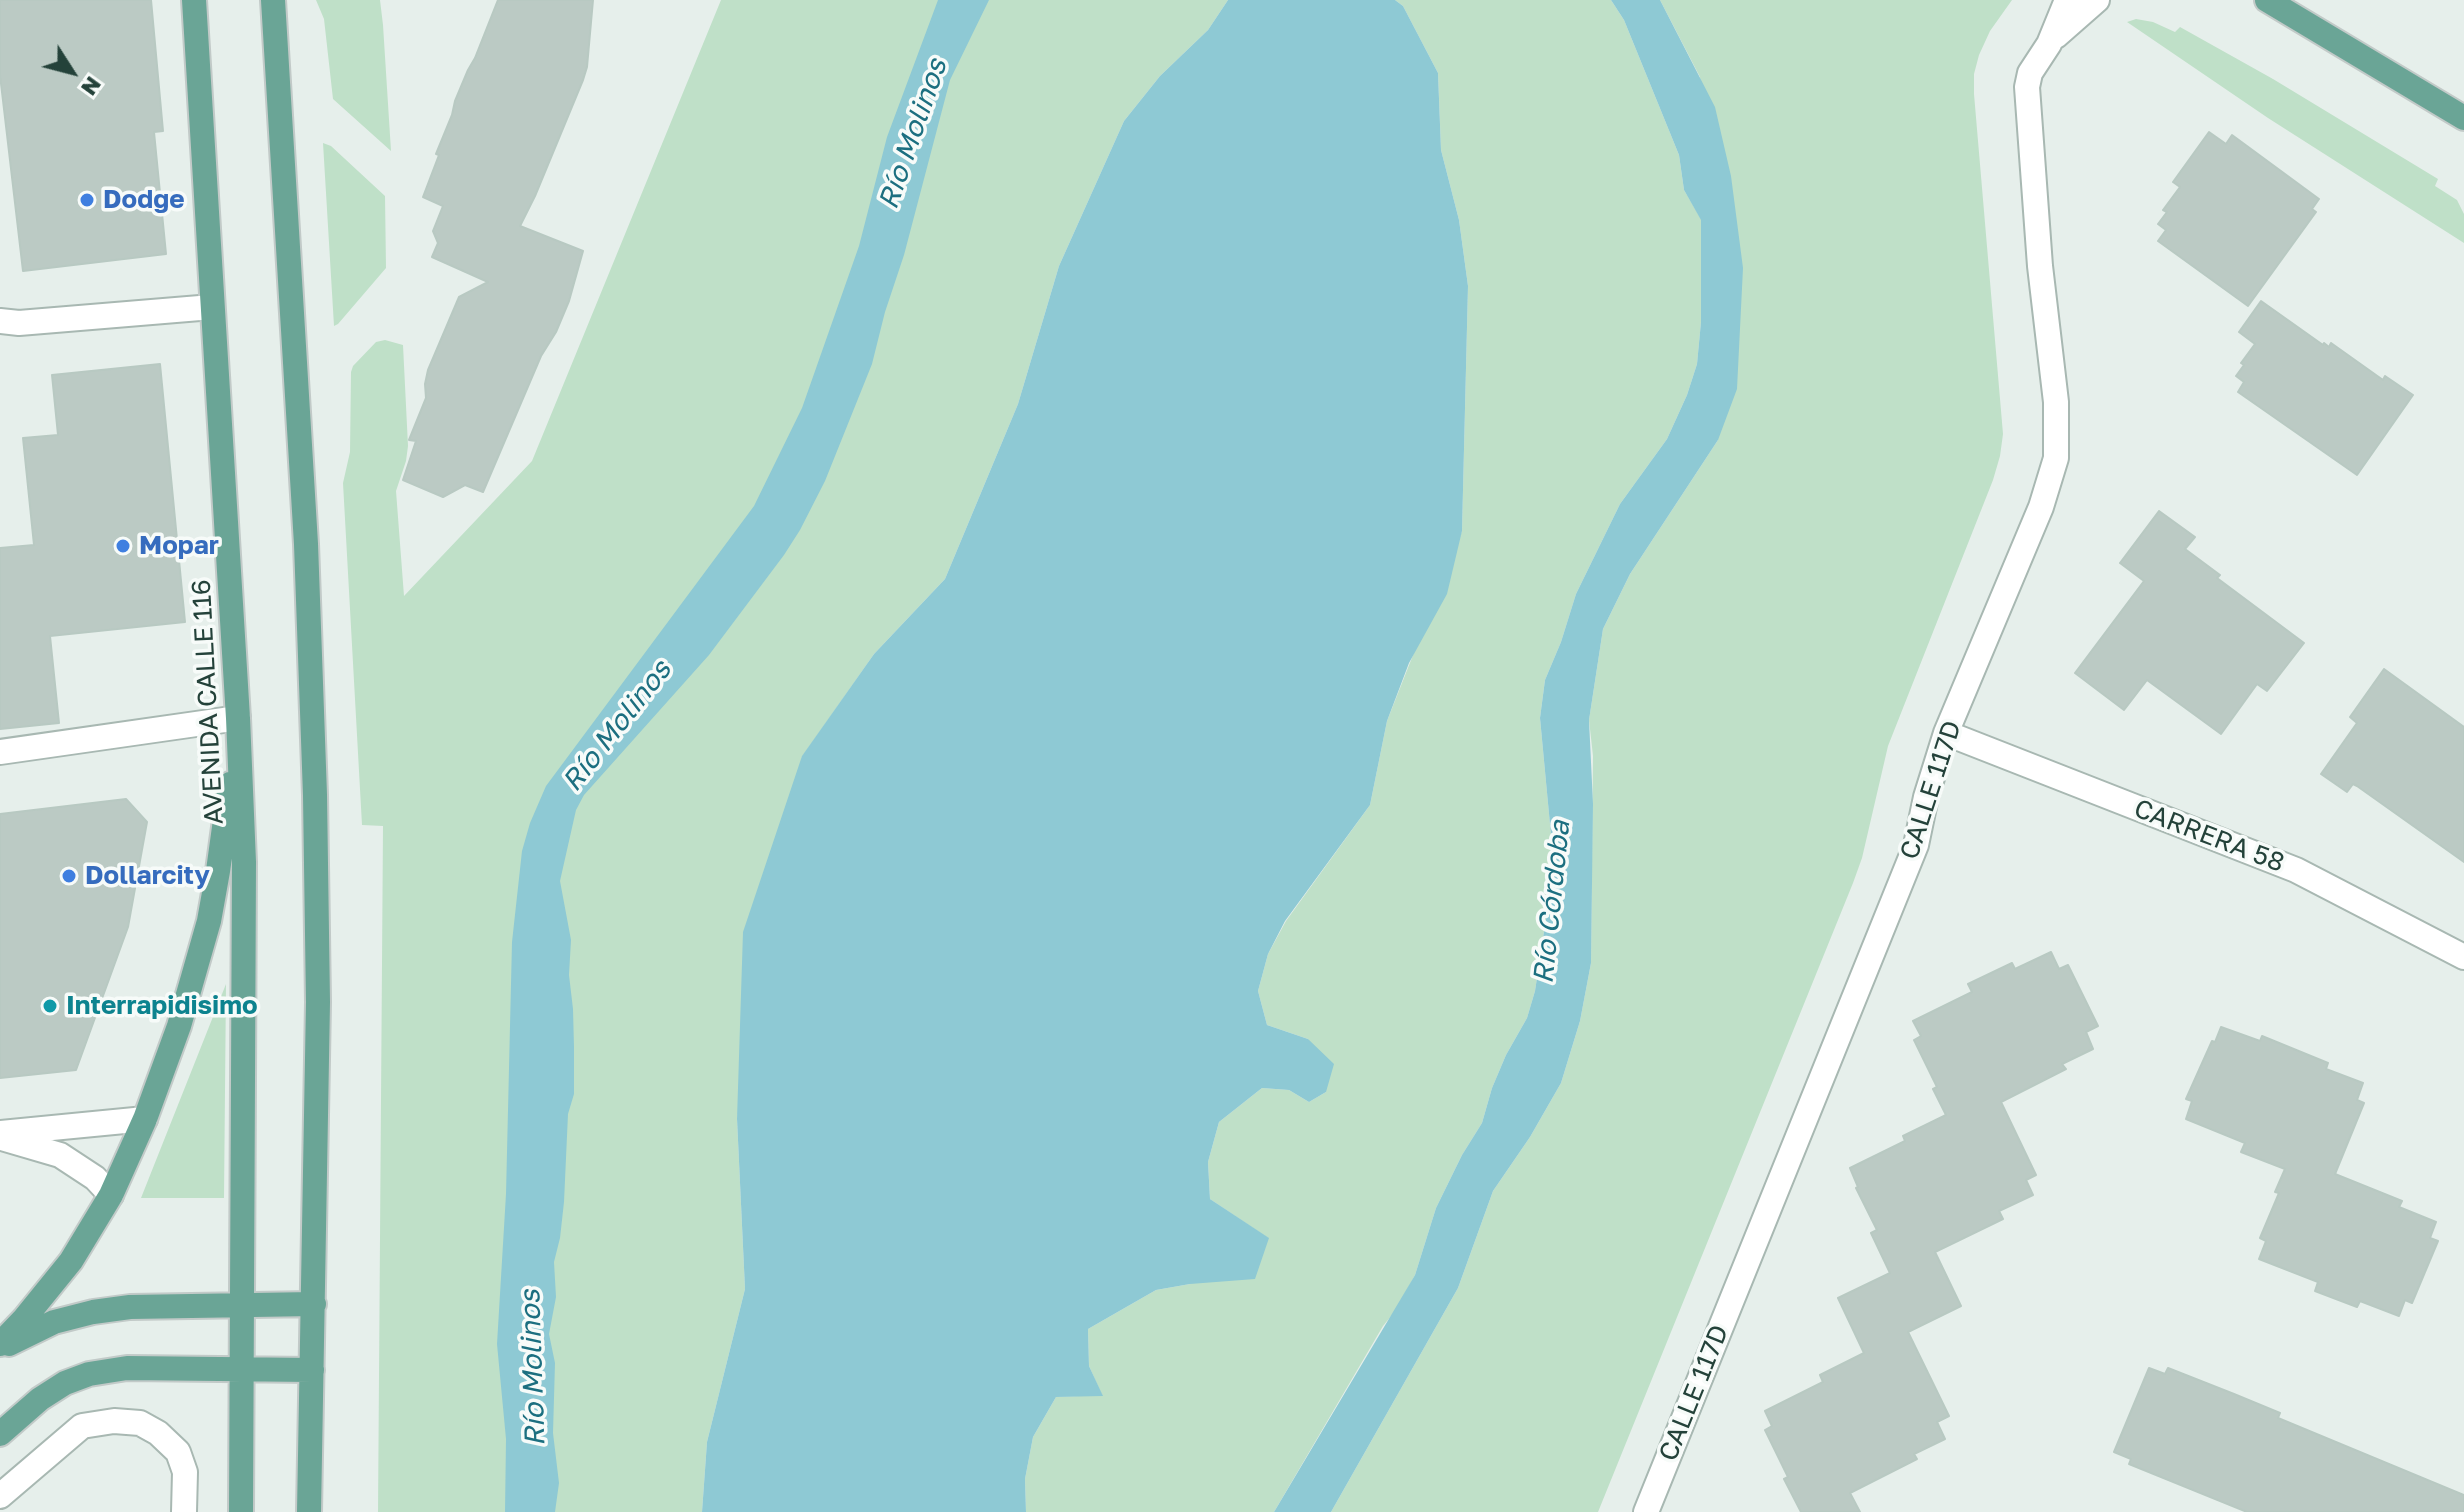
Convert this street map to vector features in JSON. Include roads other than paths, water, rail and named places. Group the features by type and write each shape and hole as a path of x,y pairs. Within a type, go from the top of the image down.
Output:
{"main road":[{"name":"AVENIDA CALLE 116","path":"194,0 244,862 241,1512"},
{"path":"273,0 306,544 315,795 318,1002 309,1512"},
{"path":"2267,0 2464,118"},
{"path":"0,1347 71,1261 111,1195 145,1119 179,1026 209,921 238,718"},
{"path":"0,1347 54,1322 93,1312 130,1307 314,1304"},
{"path":"0,1434 40,1399 65,1383 89,1374 127,1368 312,1370"}],"street":[{"name":"CALLE 117D","path":"1646,1512 1916,845 1926,797 1946,733 2041,507 2056,458 2056,402 2040,266 2027,87 2030,73 2049,44 2067,0"},
{"name":"CALLE 117D","path":"2049,44 2097,0"},
{"path":"0,321 19,323 212,307"},
{"path":"0,752 238,718"},
{"name":"CARRERA 58","path":"1946,733 2296,870 2464,957"},
{"path":"0,1135 145,1119"},
{"path":"0,1135 60,1155 95,1178 111,1195"},
{"path":"0,1496 82,1426 114,1421 140,1423 158,1433 178,1452 185,1472 184,1512"}],"water":[{"name":"Río Molinos","path":"938,0 989,0 950,80 872,364 825,481 784,555 709,655 584,795 576,810 560,881 571,940 569,975 573,1009 574,1094 568,1114 564,1202 554,1262 556,1297 549,1334 555,1363 553,1433 559,1483 555,1512 505,1512 506,1439 497,1344 506,1194 512,942 522,851 530,823 546,786 754,506 802,408 859,246 887,137"},
{"path":"1228,0 1395,0 1403,6 1438,73 1441,150 1459,220 1468,286 1462,531 1447,594 1409,663 1387,721 1370,805 1285,921 1268,954 1258,991 1267,1025 1308,1039 1334,1064 1326,1092 1309,1102 1289,1090 1262,1088 1219,1122 1208,1162 1210,1199 1269,1238 1255,1279 1156,1290 1088,1329 1089,1366 1103,1396 1056,1397 1033,1437 1025,1479 1026,1512 702,1512 707,1442 745,1289 737,1119 743,932 802,756 874,654 945,579 1018,404 1059,266 1124,121 1160,76 1208,30"},
{"name":"Río Córdoba","path":"1611,0 1660,0 1715,107 1731,176 1743,268 1737,389 1718,440 1630,574 1603,629 1589,720 1593,804 1591,963 1580,1021 1561,1083 1530,1137 1493,1191 1458,1288 1331,1512 1274,1512 1415,1275 1436,1208 1482,1123 1506,1055 1527,1018 1535,991 1549,899 1551,835 1540,718 1545,680 1576,594 1620,504 1667,439 1697,364 1701,322 1701,220 1684,190 1679,155 1624,20"}],"place":[{"name":"Dodge","path":"87,200"},
{"name":"Mopar","path":"123,546"},
{"name":"Dollarcity","path":"69,876"},
{"name":"Interrapidisimo","path":"50,1006"}]}
